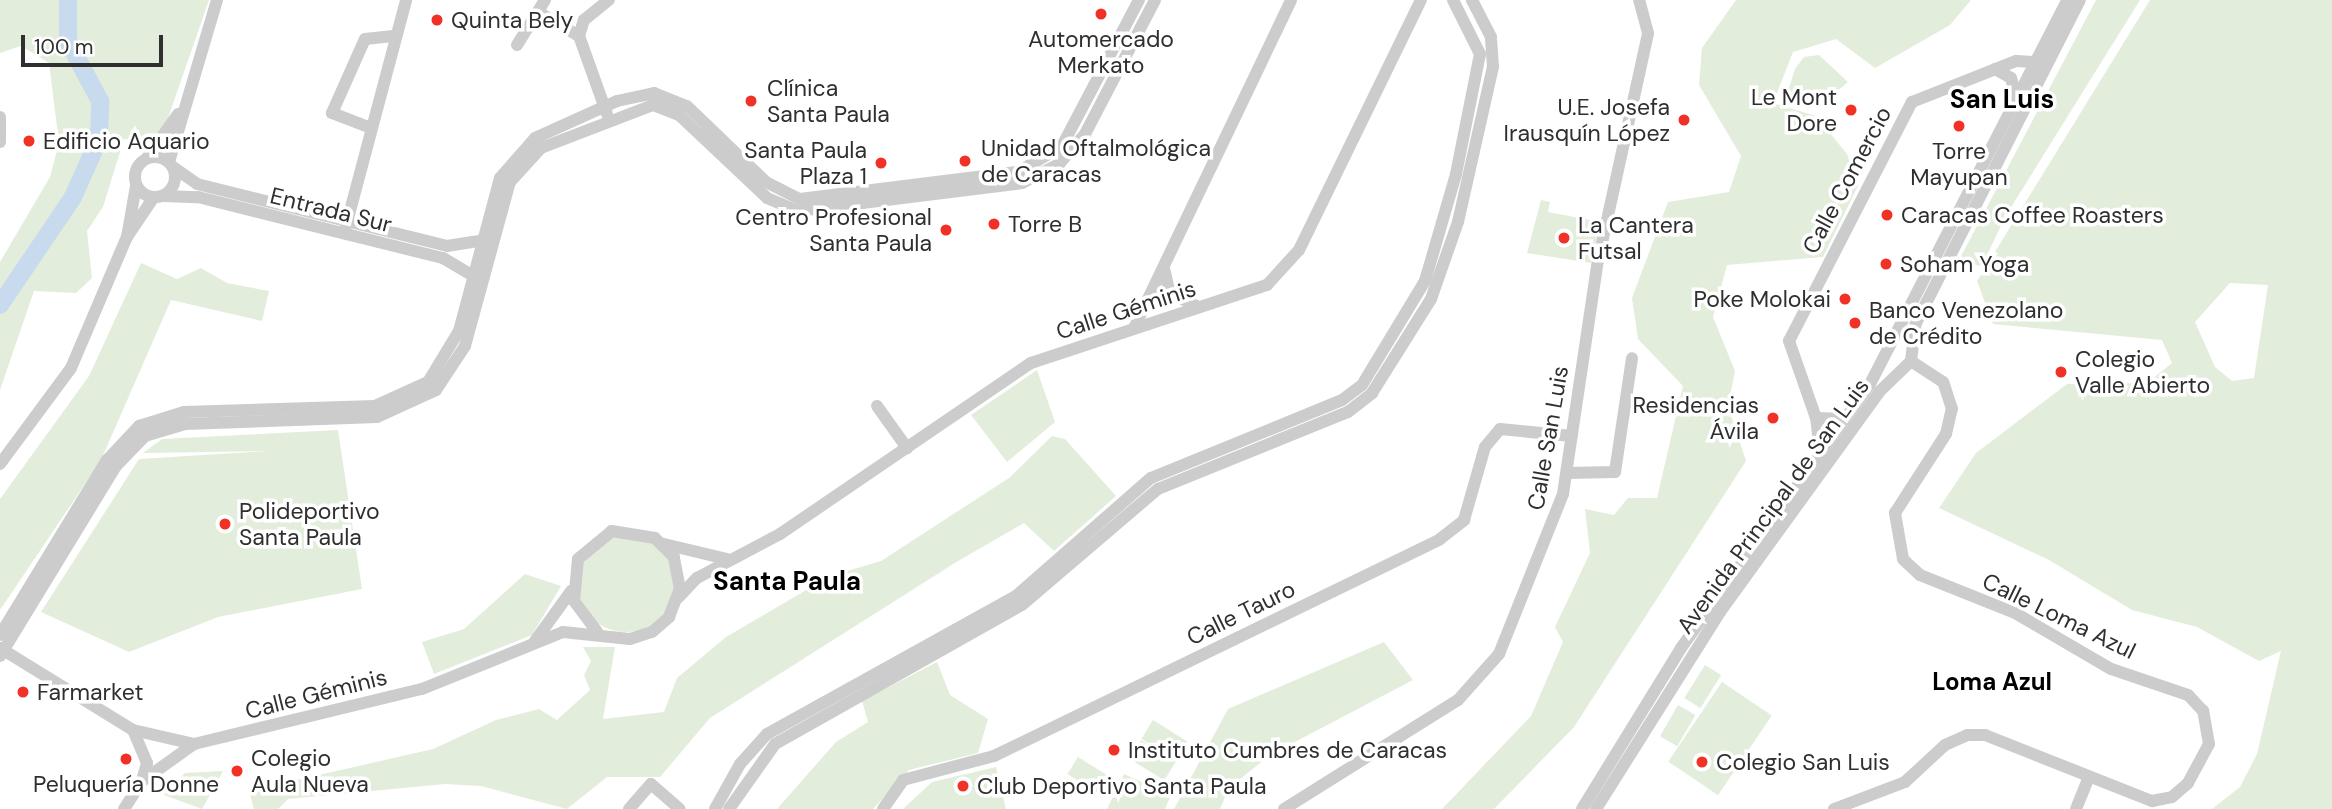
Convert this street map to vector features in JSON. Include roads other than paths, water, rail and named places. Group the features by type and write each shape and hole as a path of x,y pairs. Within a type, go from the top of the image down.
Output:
{"street":[{"path":"127,237 158,197 175,182 171,164 181,111 217,0"},
{"path":"343,237 406,0"},
{"path":"517,45 545,0"},
{"path":"606,112 579,36 584,20 609,0"},
{"path":"0,635 111,463 139,426 163,416 358,408 406,396 451,353 479,279 487,241 523,162 637,94 675,98 775,189 800,199 1008,174 1038,164 1062,145 1139,0"},
{"path":"606,112 646,104 672,110 767,198 798,211 1010,186 1044,174 1077,146 1155,0"},
{"path":"1135,326 1291,0"},
{"name":"Calle Géminis","path":"124,809 142,781 194,744 422,689 536,641 597,631 641,637 669,617 679,597 727,559 780,534 1031,363 1135,326 1258,290 1290,263 1420,0"},
{"path":"715,809 740,764 767,734 1017,596 1151,478 1351,394 1419,294 1457,195 1480,68 1474,33 1453,0"},
{"path":"729,809 775,744 1022,605 1158,489 1359,404 1431,299 1493,67 1491,37 1472,0"},
{"name":"Calle San Luis","path":"1284,809 1477,684 1519,608 1555,521 1567,473 1598,261 1648,33 1639,0"},
{"name":"Avenida Principal de San Luis","path":"1581,809 1681,648 1820,455 1891,348 2034,60 2067,0"},
{"path":"1911,358 1916,323 2080,0"},
{"path":"538,12 579,36"},
{"path":"2053,24 2055,35 2065,31"},
{"path":"371,128 332,113 365,39 396,36"},
{"path":"2034,60 2039,79"},
{"name":"Calle Comercio","path":"1820,455 1816,418 1790,353 1804,303 1912,102 1995,69 2034,60"},
{"path":"1995,69 2011,78 2016,96"},
{"path":"0,464 71,368 127,237 136,186 136,169 181,111"},
{"path":"0,117 0,142"},
{"path":"147,158 171,164"},
{"name":"Entrada Sur","path":"171,164 197,184 447,246 487,241"},
{"path":"136,186 158,197"},
{"name":"Entrada Sur","path":"158,197 198,197 343,237 443,258 479,279"},
{"path":"1165,263 1170,293 1203,307"},
{"name":"Calle Loma Azul","path":"1834,809 1905,782 1945,745 1967,736 1985,735 2152,801 2172,797 2204,758 2210,733 2203,711 2188,695 2111,669 2015,614 1920,575 1903,559 1895,513 1946,435 1952,409 1943,382 1911,358 1903,346 1891,348"},
{"path":"1567,473 1615,472 1632,358"},
{"name":"Avenida Principal de San Luis","path":"1596,809 1720,612 1879,392 1911,358"},
{"path":"877,406 907,448"},
{"path":"1816,418 1845,419"},
{"name":"Calle Tauro","path":"883,809 903,780 1004,752 1440,539 1464,520 1485,447 1500,429 1572,436"},
{"path":"111,463 1,651 133,730 194,744"},
{"path":"536,641 572,591 578,559 601,535 634,530 664,544 727,559"},
{"path":"664,544 679,573 679,597"},
{"path":"572,591 577,610 597,631"},
{"path":"133,730 147,763 142,781"},
{"path":"2076,809 2089,777"},
{"path":"629,809 651,784 680,809"}],"waterway":[{"path":"0,305 73,197 99,139 100,101 68,41 68,0"}],"place":[{"name":"Automercado Merkato","path":"1101,14"},
{"name":"Quinta Bely","path":"437,20"},
{"name":"Clínica Santa Paula","path":"751,101"},
{"name":"Le Mont Dore","path":"1851,110"},
{"name":"U.E. Josefa Irausquín López","path":"1684,120"},
{"name":"Torre Mayupan","path":"1959,126"},
{"name":"Edificio Aquario","path":"29,141"},
{"name":"Unidad Oftalmológica de Caracas","path":"965,161"},
{"name":"Santa Paula Plaza 1","path":"881,163"},
{"name":"Caracas Coffee Roasters","path":"1887,215"},
{"name":"Torre B","path":"994,224"},
{"name":"Centro Profesional Santa Paula","path":"946,230"},
{"name":"La Cantera Futsal","path":"1564,238"},
{"name":"Soham Yoga","path":"1886,264"},
{"name":"Poke Molokai","path":"1845,299"},
{"name":"Banco Venezolano de Crédito","path":"1855,323"},
{"name":"Colegio Valle Abierto","path":"2061,372"},
{"name":"Residencias Ávila","path":"1773,418"},
{"name":"Polideportivo Santa Paula","path":"225,524"},
{"name":"Farmarket","path":"23,692"},
{"name":"Instituto Cumbres de Caracas","path":"1114,750"},
{"name":"Peluquería Donne","path":"126,759"},
{"name":"Colegio San Luis","path":"1702,762"},
{"name":"Colegio Aula Nueva","path":"237,771"},
{"name":"Club Deportivo Santa Paula","path":"963,786"}],"district":[{"name":"San Luis","path":"2002,100"},
{"name":"Santa Paula","path":"787,582"},
{"name":"Loma Azul","path":"1992,682"}]}
